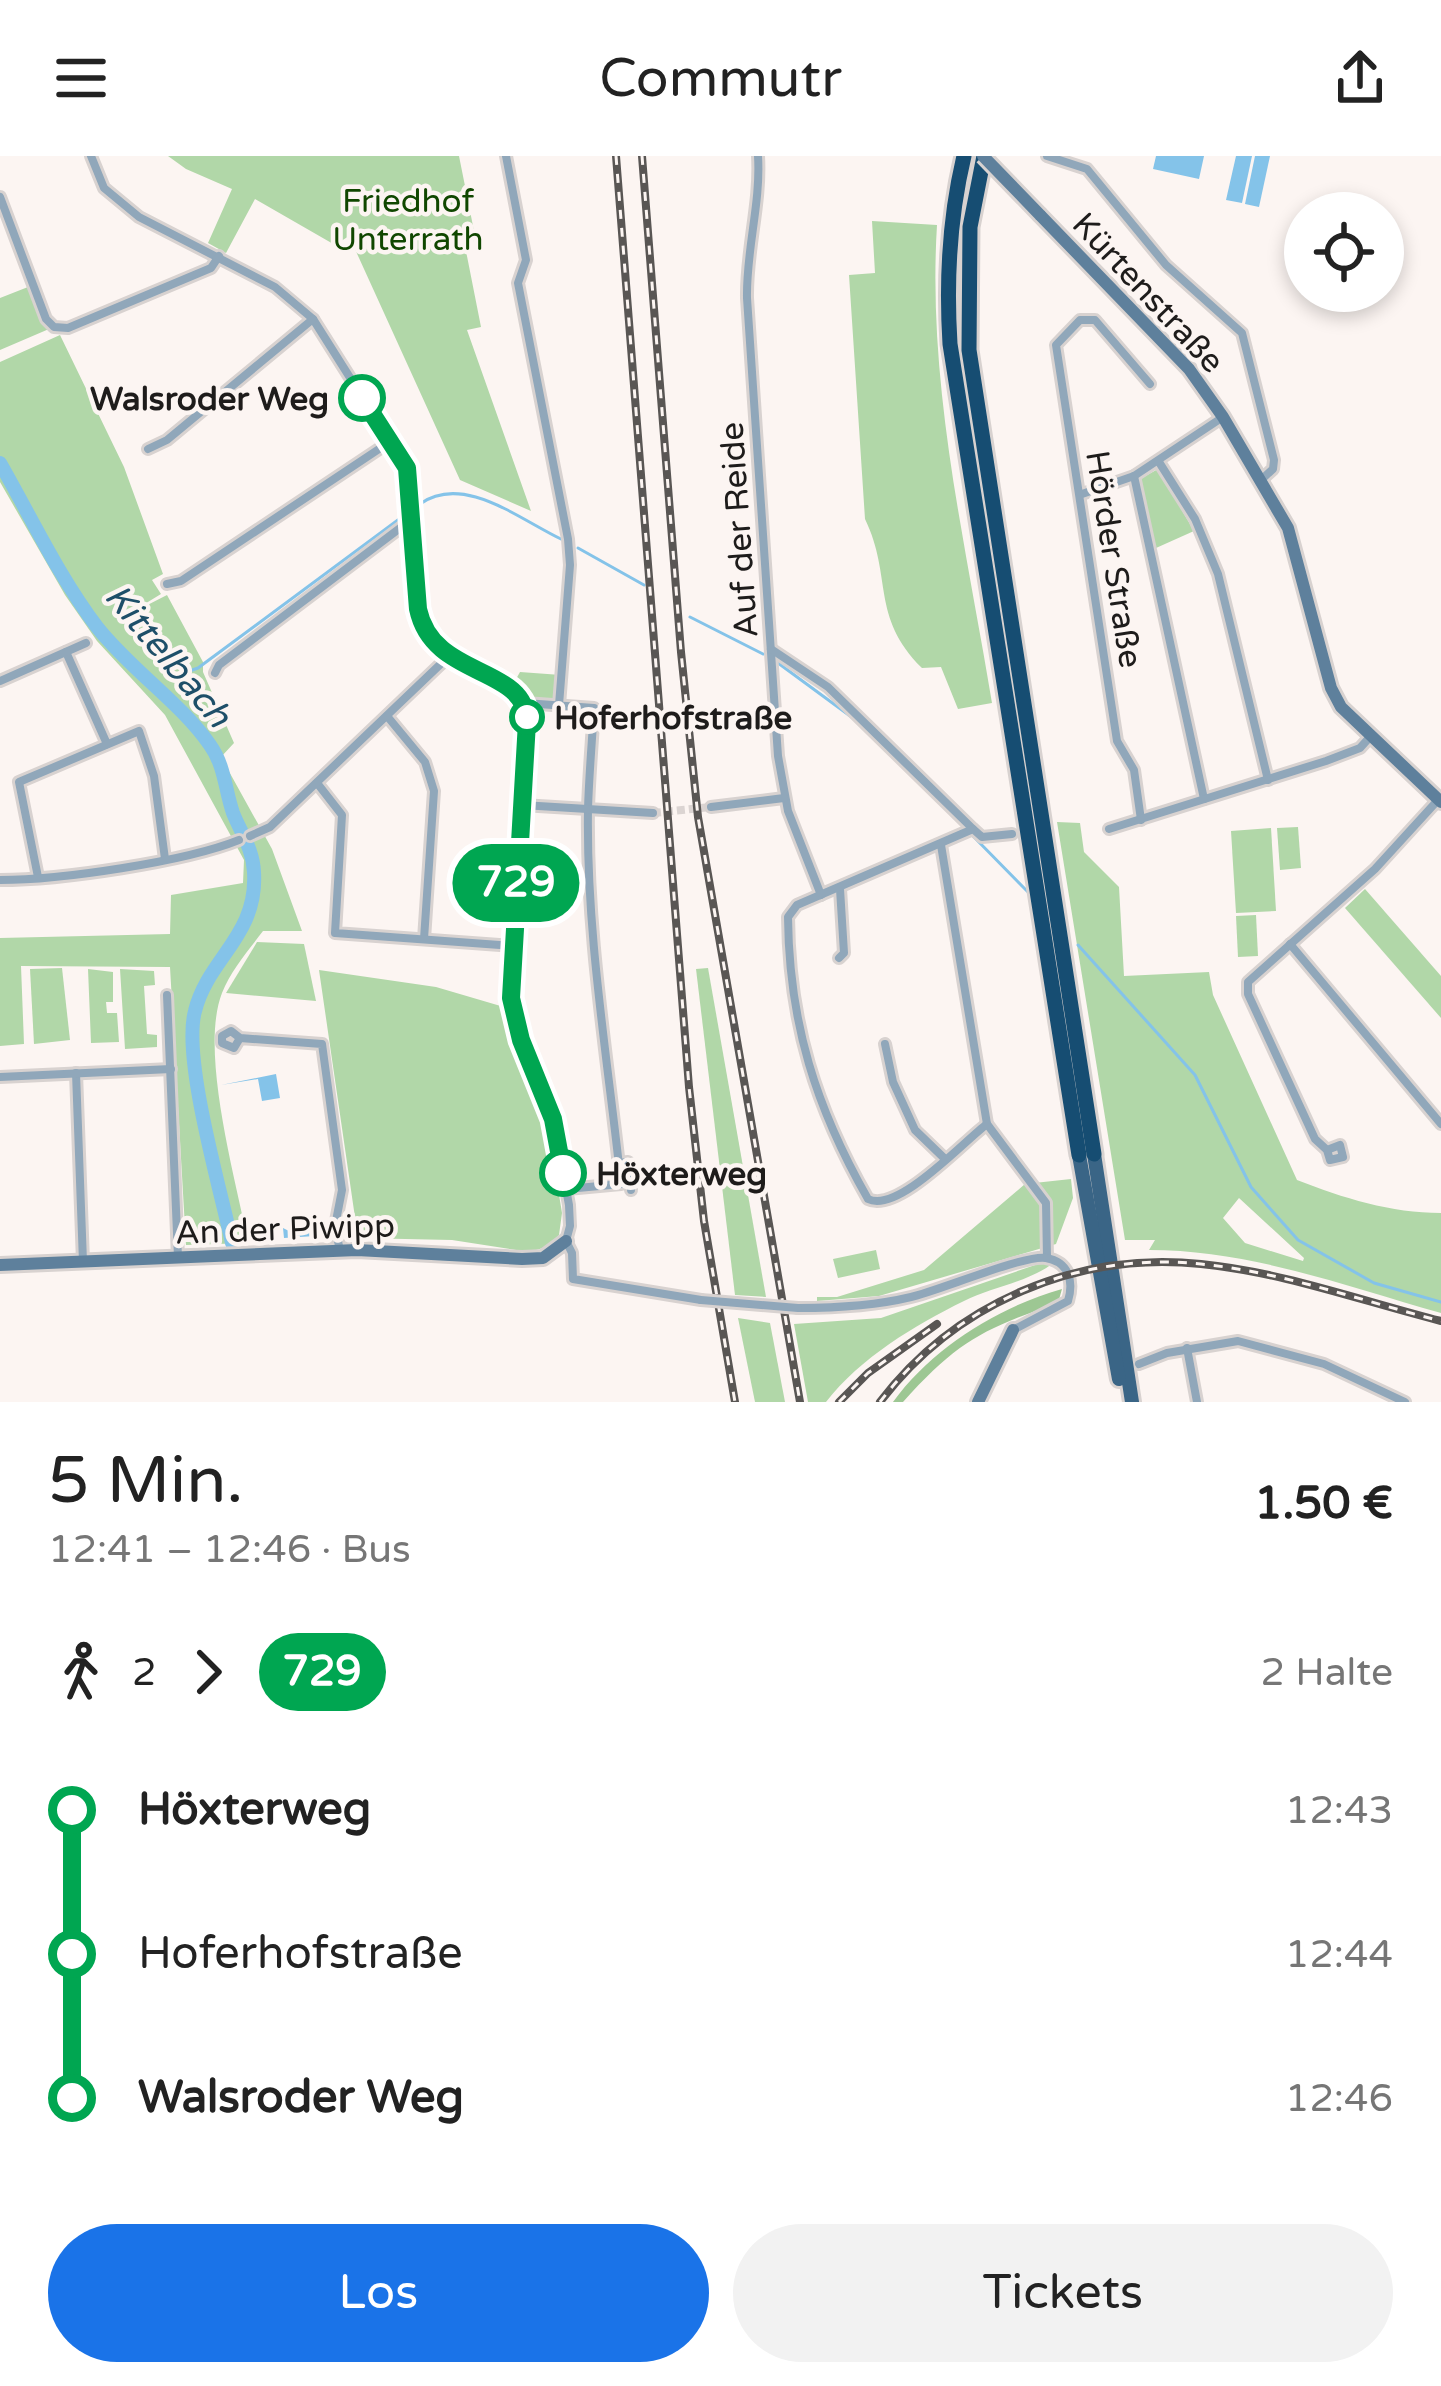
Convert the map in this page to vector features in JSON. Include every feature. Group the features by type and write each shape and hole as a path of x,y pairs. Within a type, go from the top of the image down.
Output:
{"highway":[{"path":"964,156 949,241 950,344 1086,1155"},
{"path":"983,156 967,269 969,350 1086,1155"}],"main road":[{"name":"Kürtenstraße","path":"983,156 1189,369 1223,417 1295,547 1331,688 1341,707 1439,801"},
{"path":"1086,1155 1123,1402"},
{"path":"1086,1155 1132,1402"},
{"name":"An der Piwipp","path":"0,1265 340,1251 522,1259 543,1258 566,1241"},
{"path":"979,1402 1012,1330"}],"street":[{"path":"91,156 98,179 112,197 139,217 219,256 289,297 314,319 407,468 420,621 430,640 448,656 511,688 525,703 594,708 588,811 600,1001 619,1163 628,1162 627,1186 567,1190"},
{"path":"506,156 526,260 518,283 568,539 559,705"},
{"name":"Auf der Reide","path":"758,156 746,265 770,649 784,798 821,895"},
{"path":"1048,156 1087,169 1166,266 1242,333 1274,460 1274,470 1262,480"},
{"path":"0,197 46,319 54,327 68,328 212,268 219,256"},
{"name":"Hörder Straße","path":"1142,820 1134,770 1117,741 1056,351 1061,338 1088,317 1095,320 1150,384"},
{"path":"148,449 167,440 314,319"},
{"path":"1082,494 1135,476 1223,417"},
{"path":"167,584 181,581 391,441"},
{"path":"1159,462 1195,518 1218,574 1268,780"},
{"path":"1135,476 1204,799"},
{"path":"215,673 219,664 413,518"},
{"path":"0,681 86,643"},
{"path":"770,649 828,687 982,837 1012,834"},
{"path":"66,652 107,745"},
{"path":"250,836 270,827 448,656"},
{"path":"525,703 509,984 513,1014 553,1119 567,1190 570,1226 566,1241 572,1253 573,1279 701,1300 798,1308 857,1306 907,1298 1037,1257 1052,1260 1070,1277 1068,1301 1012,1330"},
{"path":"387,716 425,762 434,791 424,939"},
{"path":"38,877 19,782 139,731 154,776 165,859"},
{"path":"1109,829 1360,748 1370,738"},
{"path":"317,783 342,815 335,933 512,946"},
{"path":"711,807 784,798"},
{"path":"1328,1150 1315,1139 1248,994 1250,978 1375,869 1439,801"},
{"path":"522,805 653,813"},
{"path":"973,829 797,905 788,917 796,1019 829,1126 868,1199 878,1204 901,1195 987,1124"},
{"path":"0,880 165,859 212,851 239,840"},
{"path":"941,844 987,1124 1046,1203 1052,1260"},
{"path":"839,958 844,953 840,889"},
{"path":"1290,944 1441,1124"},
{"path":"167,994 178,1258"},
{"path":"240,1038 322,1044 342,1190 335,1226 340,1251"},
{"path":"885,1044 893,1082 914,1130 944,1158"},
{"path":"0,1077 171,1069"},
{"path":"76,1073 83,1262"},
{"path":"1139,1364 1221,1341 1246,1342 1324,1364 1405,1402"},
{"path":"1187,1348 1197,1402"}],"green space":[{"name":"Friedhof Unterrath","path":"168,156 459,156 476,241 465,246 481,327 467,330 531,511 460,480 349,236 335,245 255,199 226,253 208,243 232,189"},
{"path":"872,221 937,225 935,285 943,405 992,703 958,709 941,667 922,668 906,649 888,613 865,519 849,275 875,273"},
{"path":"28,287 49,329 0,350 0,298"},
{"path":"60,335 124,467 163,574 152,580 161,594 120,619 167,595 203,662 234,743 221,757 272,849 302,931 263,931 230,976 216,1018 217,1081 248,1243 186,1245 170,967 21,966 24,1044 0,1046 0,938 170,934 171,895 243,883 244,860 165,715 97,641 0,482 0,362"},
{"path":"1158,469 1194,531 1156,548 1140,479"},
{"path":"520,672 561,675 559,705 525,703 511,688"},
{"path":"1057,822 1080,823 1084,852 1119,887 1124,976 1209,972 1213,995 1297,1180 1368,1203 1441,1213 1441,1313 1260,1263 1149,1250 1155,1240 1125,1240","holes":["1239,1198 1304,1258 1245,1243 1223,1218"]},
{"path":"1298,827 1301,868 1280,870 1277,828"},
{"path":"1271,828 1276,911 1236,913 1231,831"},
{"path":"1365,889 1441,976 1441,1018 1345,908"},
{"path":"1256,915 1258,956 1238,957 1236,916"},
{"path":"257,942 304,944 316,1001 226,993"},
{"path":"62,968 70,1040 34,1044 30,969"},
{"path":"708,968 766,1297 735,1295 696,969"},
{"path":"88,969 113,972 113,1002 106,1002 107,1013 117,1013 119,1042 91,1043"},
{"path":"120,969 154,971 155,985 144,986 147,1034 157,1035 157,1047 125,1049"},
{"path":"319,970 436,987 504,1007 548,1128 562,1213 559,1235 550,1246 529,1252 452,1240 358,1238"},
{"path":"1071,1179 1073,1198 1056,1244 879,1296 817,1301 817,1297 837,1297 924,1270 1025,1184"},
{"path":"876,1250 880,1269 838,1278 833,1259"},
{"path":"1044,1262 1052,1264 964,1301 889,1344 826,1402 808,1402 794,1324 881,1318"},
{"path":"1062,1289 1058,1303 973,1339 903,1402 893,1402 927,1364 968,1332"},
{"path":"738,1318 770,1323 785,1402 755,1402"}],"water":[{"path":"1156,156 1204,156 1199,179 1153,169"},
{"path":"1236,156 1252,156 1242,203 1226,200"},
{"path":"1255,156 1270,156 1259,207 1245,204"},
{"path":"276,1074 280,1098 262,1101 258,1079 221,1085"},
{"path":"330,1221 331,1235 284,1238 283,1228 295,1234 289,1227"}],"waterway":[{"name":"Kittelbach","path":"0,463 97,627 210,745 251,856 253,894 248,913 201,992 192,1032 198,1091 232,1243"},
{"path":"420,504 437,496 472,496 561,539"},
{"path":"170,678 198,668 406,514"},
{"path":"578,548 644,585"},
{"path":"690,617 763,654"},
{"path":"778,663 861,724"},
{"name":"Kittelbach","path":"148,683 154,681"},
{"path":"971,834 1028,892"},
{"path":"1078,945 1195,1075 1251,1187 1298,1240 1374,1283 1441,1302"}],"tunnel":[{"path":"653,813 711,807"}],"railway":[{"path":"616,156 689,1087 704,1221 735,1402"},
{"path":"642,156 698,817 800,1402"},
{"path":"880,1402 910,1367 982,1311 1022,1291 1109,1266 1155,1262 1231,1268 1441,1321"},
{"path":"839,1402 868,1373 937,1324"}],"bus line":[{"name":"729","path":"362,398 407,468 418,609 424,631 448,656 511,688 525,703 509,984 521,1040 553,1119 563,1173"}],"place":[{"name":"Walsroder Weg","path":"362,398"},
{"name":"Hoferhofstraße","path":"527,717"},
{"name":"Höxterweg","path":"563,1173"}]}
